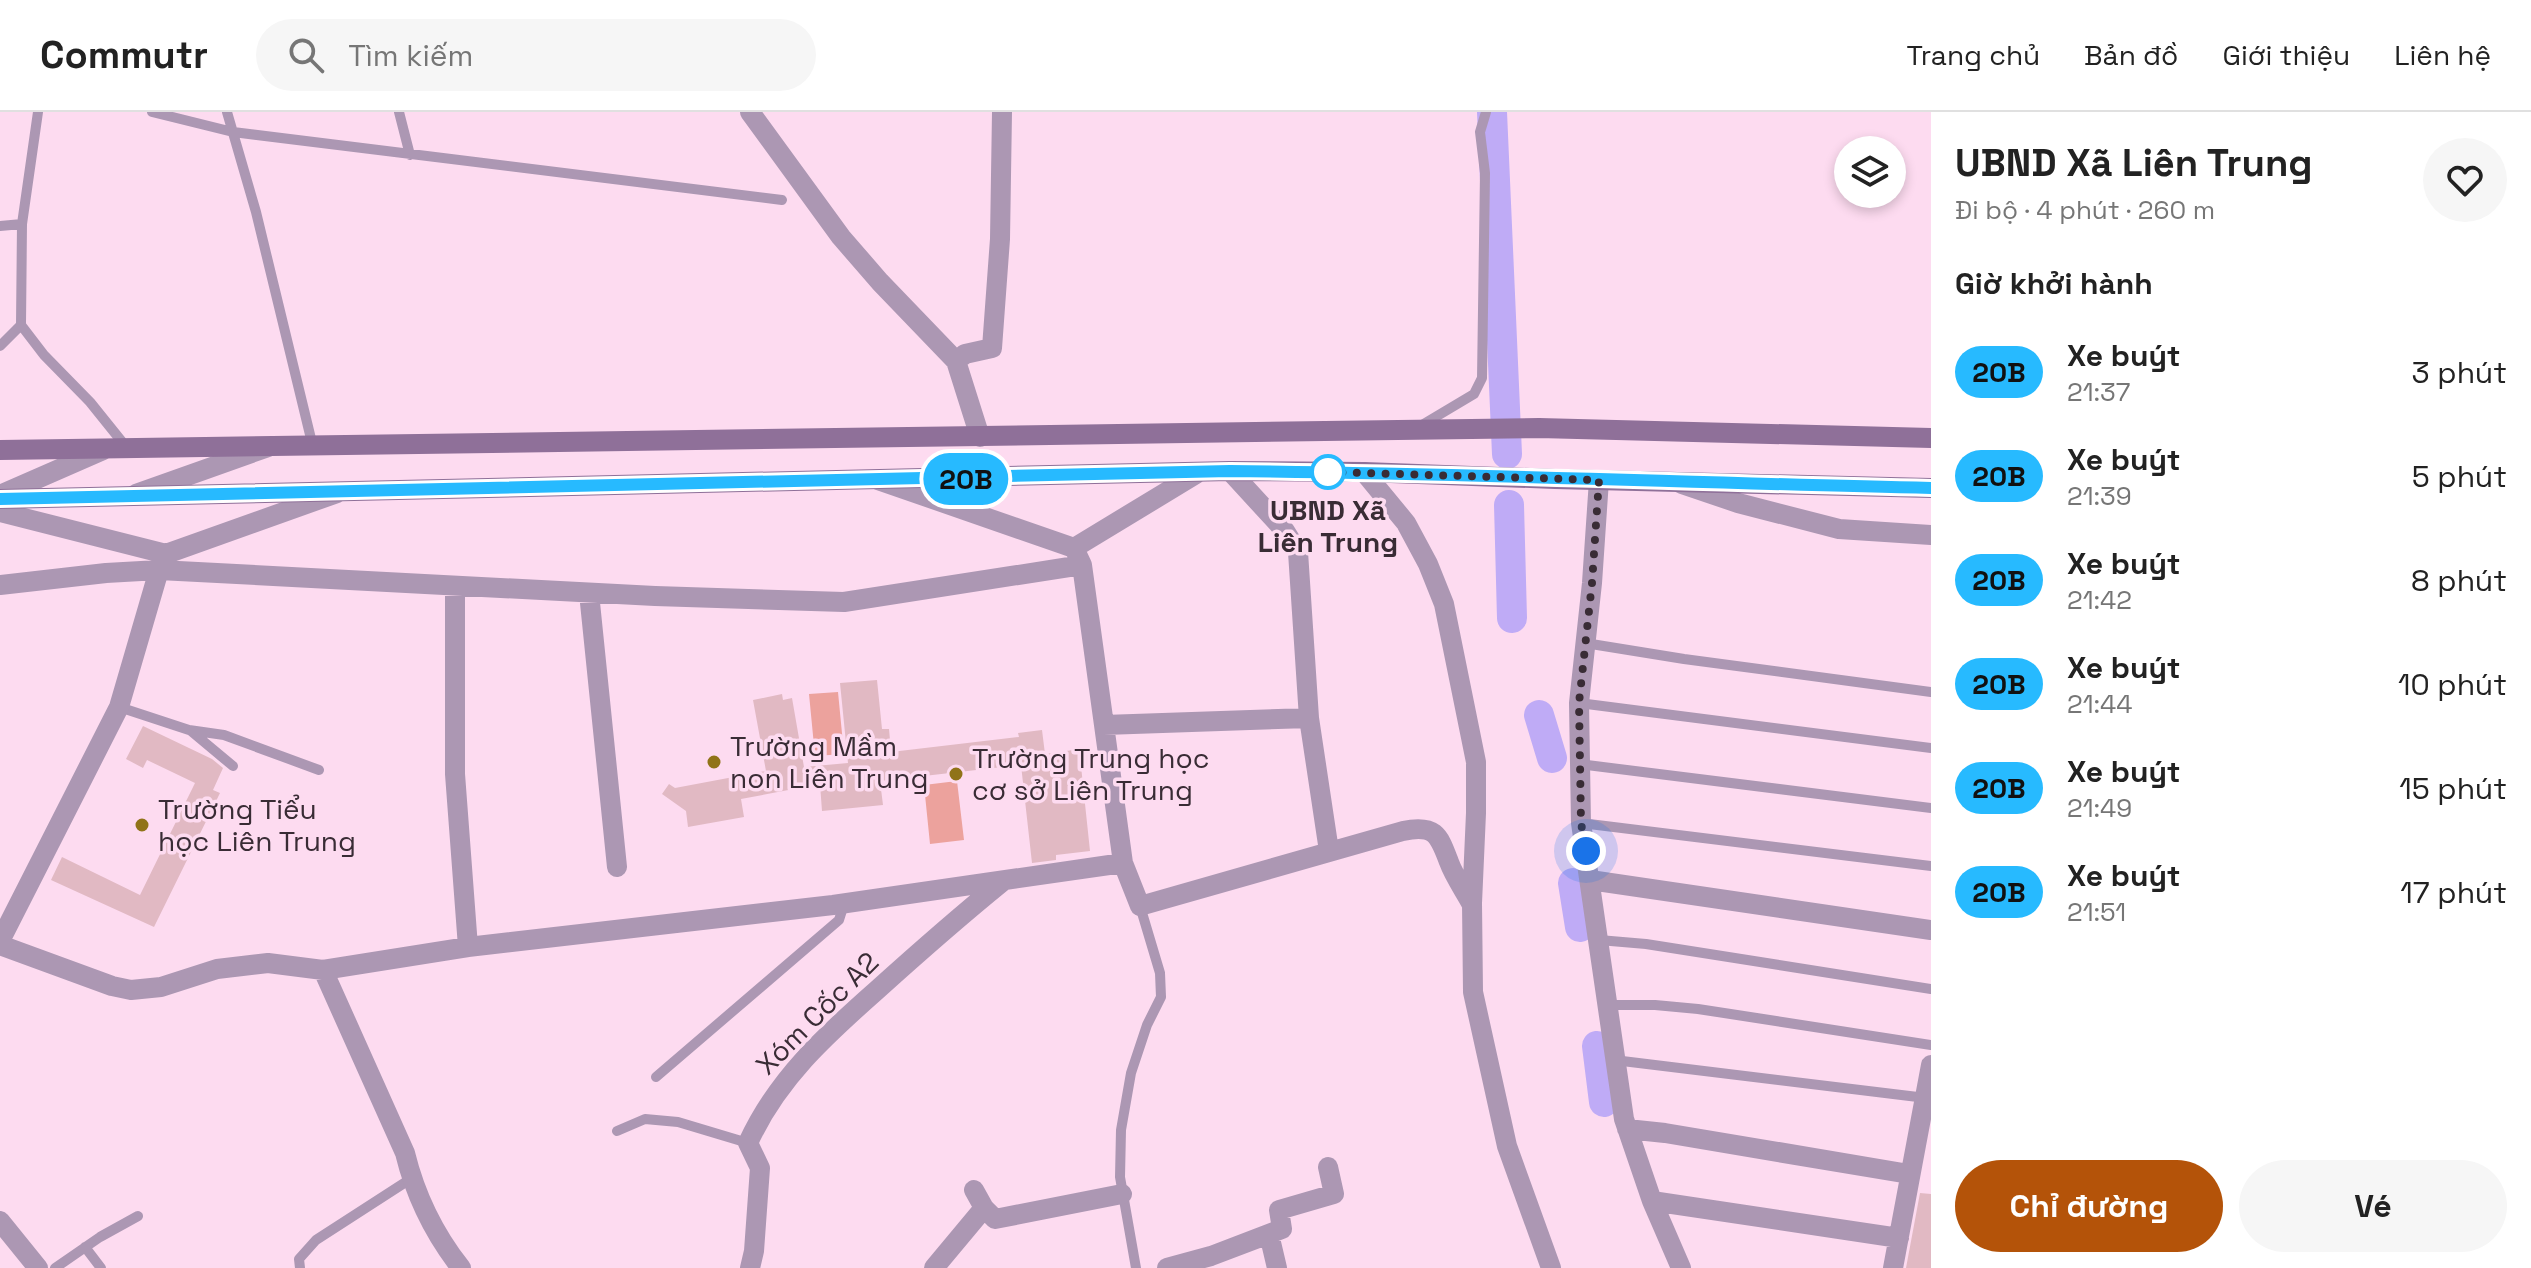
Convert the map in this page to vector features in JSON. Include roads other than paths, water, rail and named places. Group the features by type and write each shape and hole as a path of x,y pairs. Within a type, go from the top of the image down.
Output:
{"street":[{"path":"750,112 841,237 956,361 980,437"},
{"path":"956,361 965,354 992,348 1000,239 1002,112"},
{"path":"0,450 1539,428 1931,438"},
{"path":"129,496 268,447"},
{"path":"0,497 103,450"},
{"path":"0,497 1230,471 1931,488"},
{"path":"1230,471 1285,531 1298,552 1309,718 1329,851"},
{"path":"1364,472 1406,523 1428,564 1444,604 1476,762 1473,992 1507,1146 1551,1268"},
{"path":"0,512 163,562 455,587 844,602 1078,556 1196,474"},
{"path":"874,478 1078,556"},
{"path":"1599,480 1579,703 1581,823 1609,1005 1614,1060 1627,1129 1652,1201 1681,1268"},
{"path":"1676,482 1738,503 1839,529 1931,535"},
{"path":"0,585 163,562 340,492"},
{"path":"1078,556 1123,863 1140,906 1413,829 1437,835 1445,845 1449,862 1472,903"},
{"path":"163,562 119,707 0,943 112,986 131,990 161,987 194,975 268,963 323,970 468,947 844,904 1123,863"},
{"path":"455,587 455,774 468,947"},
{"path":"589,593 617,867"},
{"path":"1104,725 1309,718"},
{"path":"1590,880 1931,930"},
{"name":"Xóm Cốc A2","path":"748,1143 769,1102 789,1074 819,1043 945,928 1002,882"},
{"path":"323,970 405,1153 412,1178 445,1248 461,1268"},
{"path":"1893,1268 1931,1065"},
{"path":"1627,1129 1909,1174"},
{"path":"748,1143 760,1168 750,1268"},
{"path":"1167,1268 1211,1256 1282,1229 1279,1210 1334,1194 1328,1167"},
{"path":"934,1268 979,1199 995,1219 1122,1194"},
{"path":"1652,1201 1899,1238"},
{"path":"0,1221 38,1268"},
{"path":"1269,1234 1277,1268"}],"lane":[{"path":"38,112 22,224 21,325 128,450"},
{"path":"152,112 233,132 782,200"},
{"path":"227,112 256,212 313,447"},
{"path":"399,112 410,155"},
{"path":"1413,430 1474,394 1482,378 1485,173 1480,132 1486,112"},
{"path":"0,226 22,224"},
{"path":"0,346 21,325"},
{"path":"1585,643 1931,692"},
{"path":"1579,703 1931,748"},
{"path":"119,707 189,730 224,735 319,770"},
{"path":"189,730 233,766"},
{"path":"1579,764 1931,808"},
{"path":"1581,823 1931,866"},
{"path":"656,1077 839,920 844,904"},
{"path":"1136,1268 1120,1177 1121,1130 1131,1073 1147,1025 1161,997 1160,973 1140,906"},
{"path":"1599,940 1646,944 1931,989"},
{"path":"1609,1005 1698,1009 1931,1045"},
{"path":"1614,1060 1927,1098"},
{"path":"617,1131 645,1119 678,1122 748,1143"},
{"path":"300,1268 299,1259 316,1240 412,1178"},
{"path":"55,1268 138,1216"},
{"path":"85,1247 101,1268"}],"waterway":[{"path":"1492,112 1507,454"},
{"path":"1509,505 1512,618"},
{"path":"1539,715 1552,758"},
{"path":"1573,883 1580,927"},
{"path":"1597,1046 1604,1102"}],"place":[{"name":"UBND Xã Liên Trung","path":"1328,472"},
{"name":"Trường Mầm non Liên Trung","path":"714,762"},
{"name":"Trường Trung học cơ sở Liên Trung","path":"956,774"},
{"name":"Trường Tiểu học Liên Trung","path":"142,825"}]}
